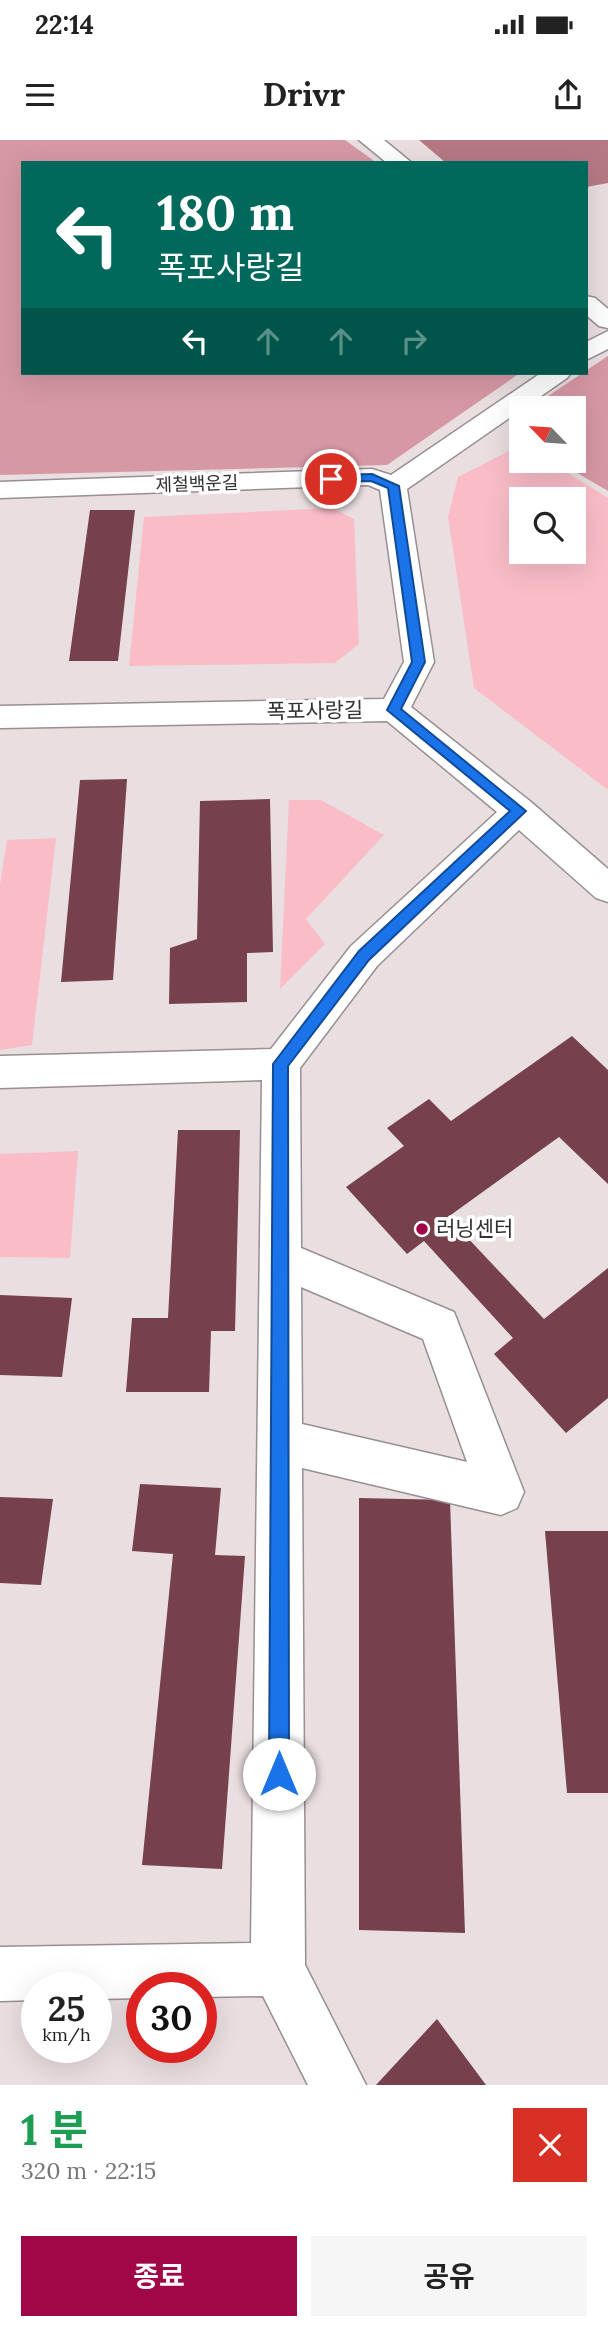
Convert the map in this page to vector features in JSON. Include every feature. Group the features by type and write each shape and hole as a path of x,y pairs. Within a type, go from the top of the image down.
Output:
{"street":[{"path":"370,140 398,161"},
{"path":"588,305 608,321"},
{"path":"588,352 608,338"},
{"path":"394,710 419,662 393,486 555,375"},
{"name":"제철백운길","path":"0,490 372,477 393,486"},
{"name":"폭포사랑길","path":"0,717 394,710 519,811 608,889"},
{"path":"338,2085 278,1969 281,1064 364,956 519,811"},
{"path":"0,1072 281,1064"},
{"path":"280,1441 501,1492 439,1326 281,1259"},
{"path":"0,1974 278,1969"}],"shaded area":[{"path":"0,140 345,140 374,161 21,161 21,375 517,375 387,465 0,475"},
{"path":"419,140 608,140 608,183 588,187 588,161 444,161"},
{"path":"608,356 608,491 577,473 586,473 586,396 548,396 580,375 588,375 588,369"},
{"path":"509,451 509,473 568,473 608,498 608,790 474,688 448,517 458,477"},
{"path":"332,508 354,519 359,644 335,663 129,666 144,517"},
{"path":"289,800 321,800 384,835 306,919 325,944 280,989"},
{"path":"56,838 32,1045 0,1050 0,885 7,840"},
{"path":"78,1151 70,1258 0,1257 0,1154"}],"building":[{"path":"90,510 135,510 118,661 69,661"},
{"path":"127,779 113,980 61,982 80,780"},
{"path":"270,799 273,952 247,953 247,1002 169,1004 170,948 197,939 200,801"},
{"name":"러닝센터","path":"572,1036 608,1070 608,1184 559,1137 448,1217 544,1319 608,1268 608,1398 566,1433 494,1354 513,1338 424,1241 407,1254 346,1187 404,1146 387,1128 429,1099 451,1121"},
{"path":"178,1130 240,1130 235,1331 211,1331 209,1392 126,1392 132,1318 168,1318"},
{"path":"0,1295 72,1298 62,1377 0,1375"},
{"path":"140,1484 221,1488 215,1555 245,1556 222,1869 142,1865 173,1554 132,1551"},
{"path":"0,1497 53,1499 41,1585 0,1583"},
{"path":"359,1498 450,1500 465,1933 359,1930"},
{"path":"545,1531 608,1531 608,1793 567,1793"},
{"path":"437,2019 486,2085 376,2085"}],"place":[{"name":"러닝센터","path":"422,1229"}],"route":[{"path":"279,1774 281,1064 364,956 519,811 394,710 419,662 393,486 372,477 331,479"}]}
